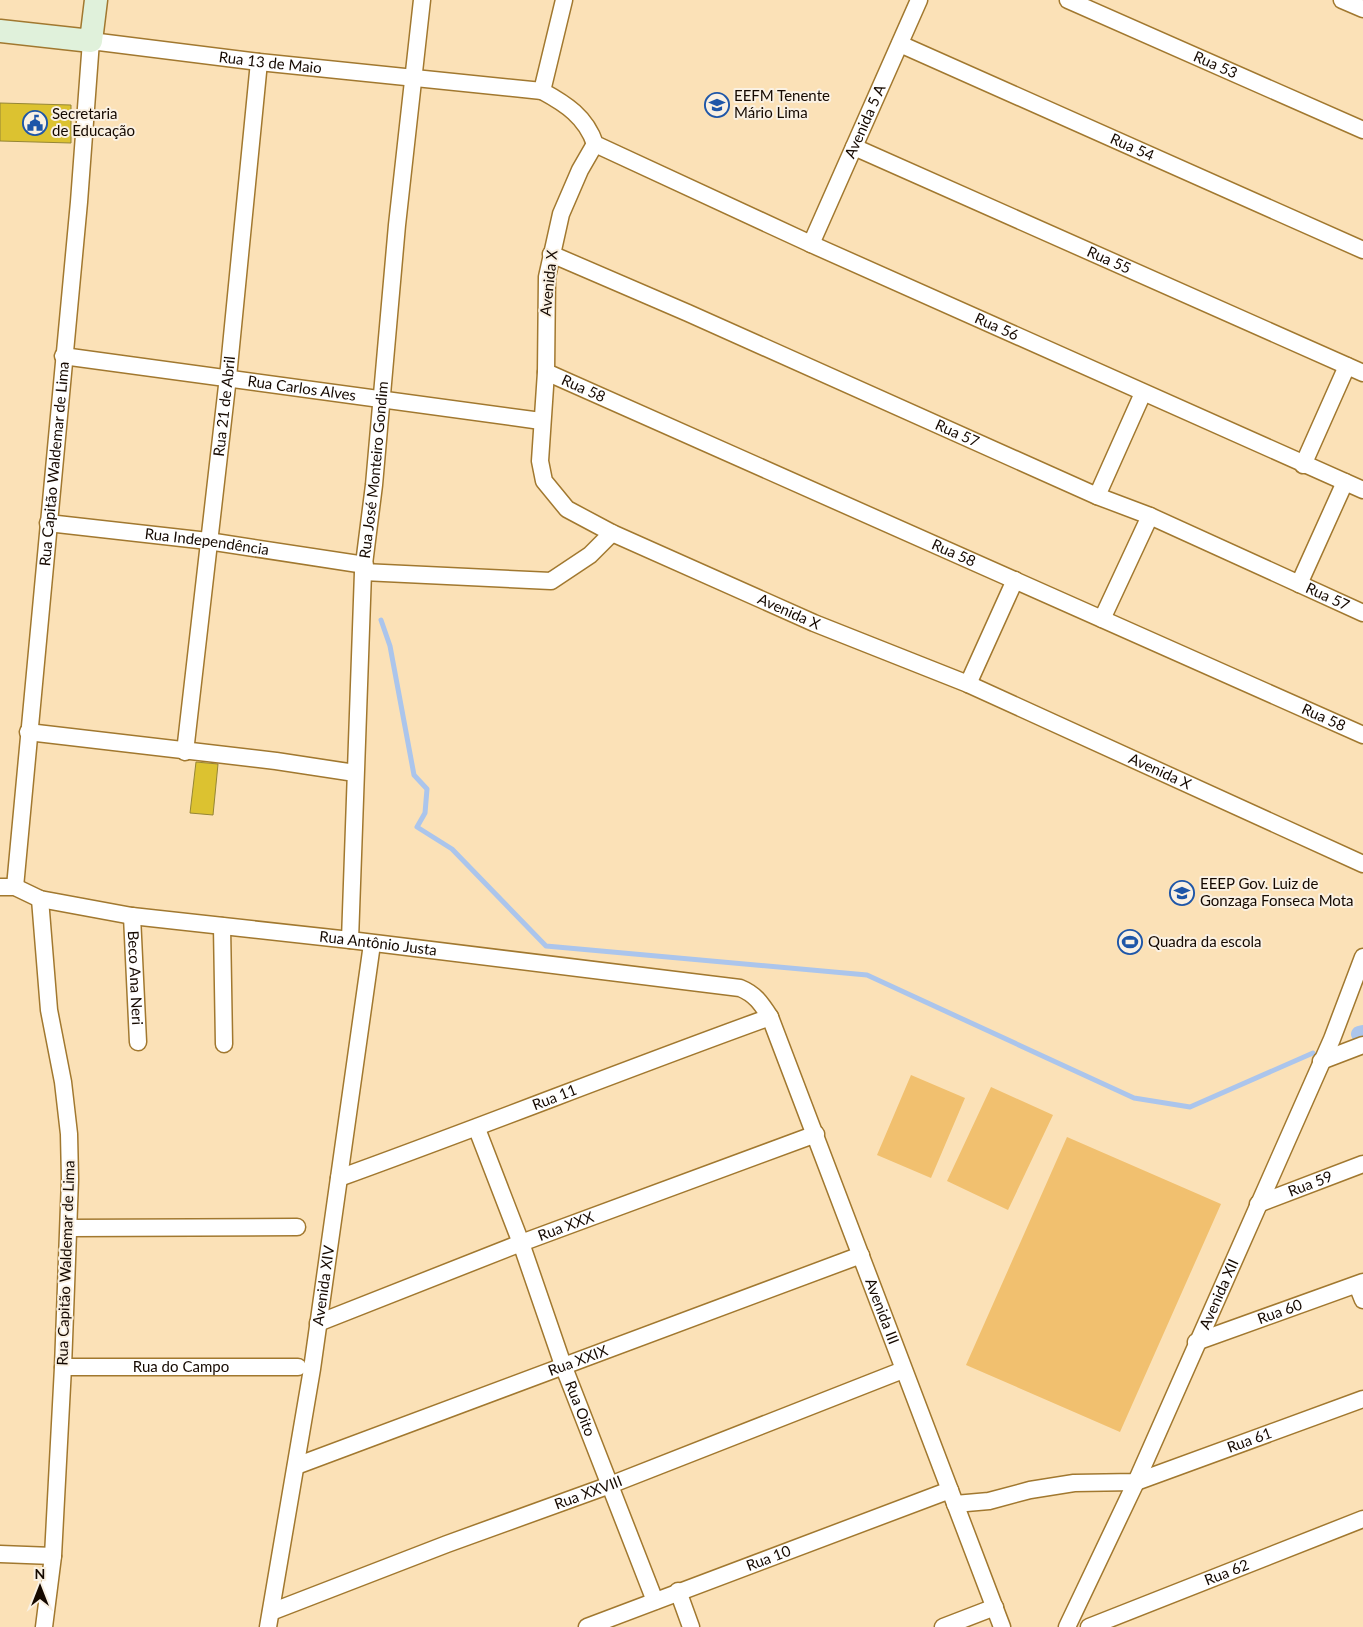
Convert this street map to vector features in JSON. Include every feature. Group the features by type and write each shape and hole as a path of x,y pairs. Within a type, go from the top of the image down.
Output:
{"street":[{"path":"91,40 96,0"},
{"name":"Rua José Monteiro Gondim","path":"350,940 364,568 398,215 422,0"},
{"path":"564,0 542,91 564,103 580,116 592,134 595,144"},
{"name":"Avenida 5 A","path":"811,244 919,0"},
{"name":"Rua 53","path":"1068,0 1363,130"},
{"path":"1342,0 1363,9"},
{"name":"Rua 13 de Maio","path":"0,31 91,40 259,62 542,91"},
{"name":"Rua Capitão Waldemar de Lima","path":"8,887 28,732 79,202 91,40"},
{"name":"Rua 54","path":"900,44 1363,250"},
{"name":"Rua 21 de Abril","path":"185,752 228,377 259,62"},
{"name":"Rua 56","path":"595,144 811,244 1303,465 1363,490"},
{"name":"Avenida X","path":"595,144 580,170 561,214 551,254 545,305 546,372 541,421 540,461 544,482 567,509 612,533 814,622 968,684 1363,864"},
{"name":"Rua 55","path":"854,147 1363,373"},
{"name":"Rua 57","path":"551,254 1098,496 1150,516 1363,613"},
{"name":"Rua Carlos Alves","path":"64,356 541,421"},
{"path":"1303,465 1348,366"},
{"name":"Rua 58","path":"546,372 1363,735"},
{"path":"1098,496 1143,393"},
{"path":"1299,584 1345,482"},
{"path":"1102,619 1150,516"},
{"name":"Rua Independência","path":"48,523 208,541 364,568 551,581 590,555 612,533"},
{"path":"968,684 1015,580"},
{"path":"28,732 185,752 276,761 355,773"},
{"name":"Rua Antônio Justa","path":"8,887 40,899 132,916 350,940 740,988 757,998"},
{"name":"Rua Capitão Waldemar de Lima","path":"40,899 49,1010 63,1082 70,1134 64,1367 53,1556 44,1627"},
{"name":"Beco Ana Neri","path":"132,916 138,1042"},
{"path":"222,926 224,1044"},
{"name":"Avenida XIV","path":"270,1620 318,1323 372,944"},
{"name":"Avenida XII","path":"1067,1627 1136,1482 1196,1342 1332,1039 1363,957"},
{"name":"Avenida III","path":"757,998 770,1017 816,1134 903,1370 1002,1627"},
{"name":"Rua 11","path":"339,1178 477,1129 633,1066 770,1017"},
{"path":"1321,1061 1363,1045"},
{"name":"Rua Oito","path":"477,1129 521,1243 563,1365 654,1601"},
{"name":"Rua XXX","path":"318,1323 521,1243 816,1134"},
{"name":"Rua 59","path":"1258,1204 1363,1164"},
{"path":"69,1228 297,1227"},
{"name":"Rua XXIX","path":"296,1466 861,1255"},
{"name":"Rua 60","path":"1196,1342 1361,1289"},
{"name":"Rua do Campo","path":"64,1367 298,1367"},
{"name":"Rua XXVIII","path":"270,1620 448,1544 610,1485 903,1370"},
{"name":"Rua 61","path":"1136,1482 1363,1399"},
{"name":"Rua 10","path":"586,1627 678,1591 952,1497 989,1501 1030,1490 1074,1483 1136,1482"},
{"name":"Rua 62","path":"1090,1627 1363,1519"},
{"path":"0,1554 53,1556"},
{"path":"678,1591 691,1627"},
{"path":"943,1627 995,1607"}],"shaded area":[{"path":"911,1075 965,1098 931,1178 877,1155"},
{"path":"991,1087 1053,1115 1008,1210 947,1181"},
{"path":"1067,1137 1221,1204 1120,1432 966,1365"}],"building":[{"name":"Secretaria de Educação","path":"0,103 71,105 71,143 0,141"},
{"path":"196,762 218,764 213,815 190,813"}],"waterway":[{"path":"381,620 390,646 414,775 427,789 425,813 417,827 452,849 546,946 867,975 1134,1098 1190,1107 1313,1053"},
{"path":"1359,1034 1363,1033"}],"place":[{"name":"EEFM Tenente Mário Lima","path":"717,105"},
{"name":"Secretaria de Educação","path":"35,123"},
{"name":"EEEP Gov. Luiz de Gonzaga Fonseca Mota","path":"1182,893"},
{"name":"Quadra da escola","path":"1130,942"}]}
